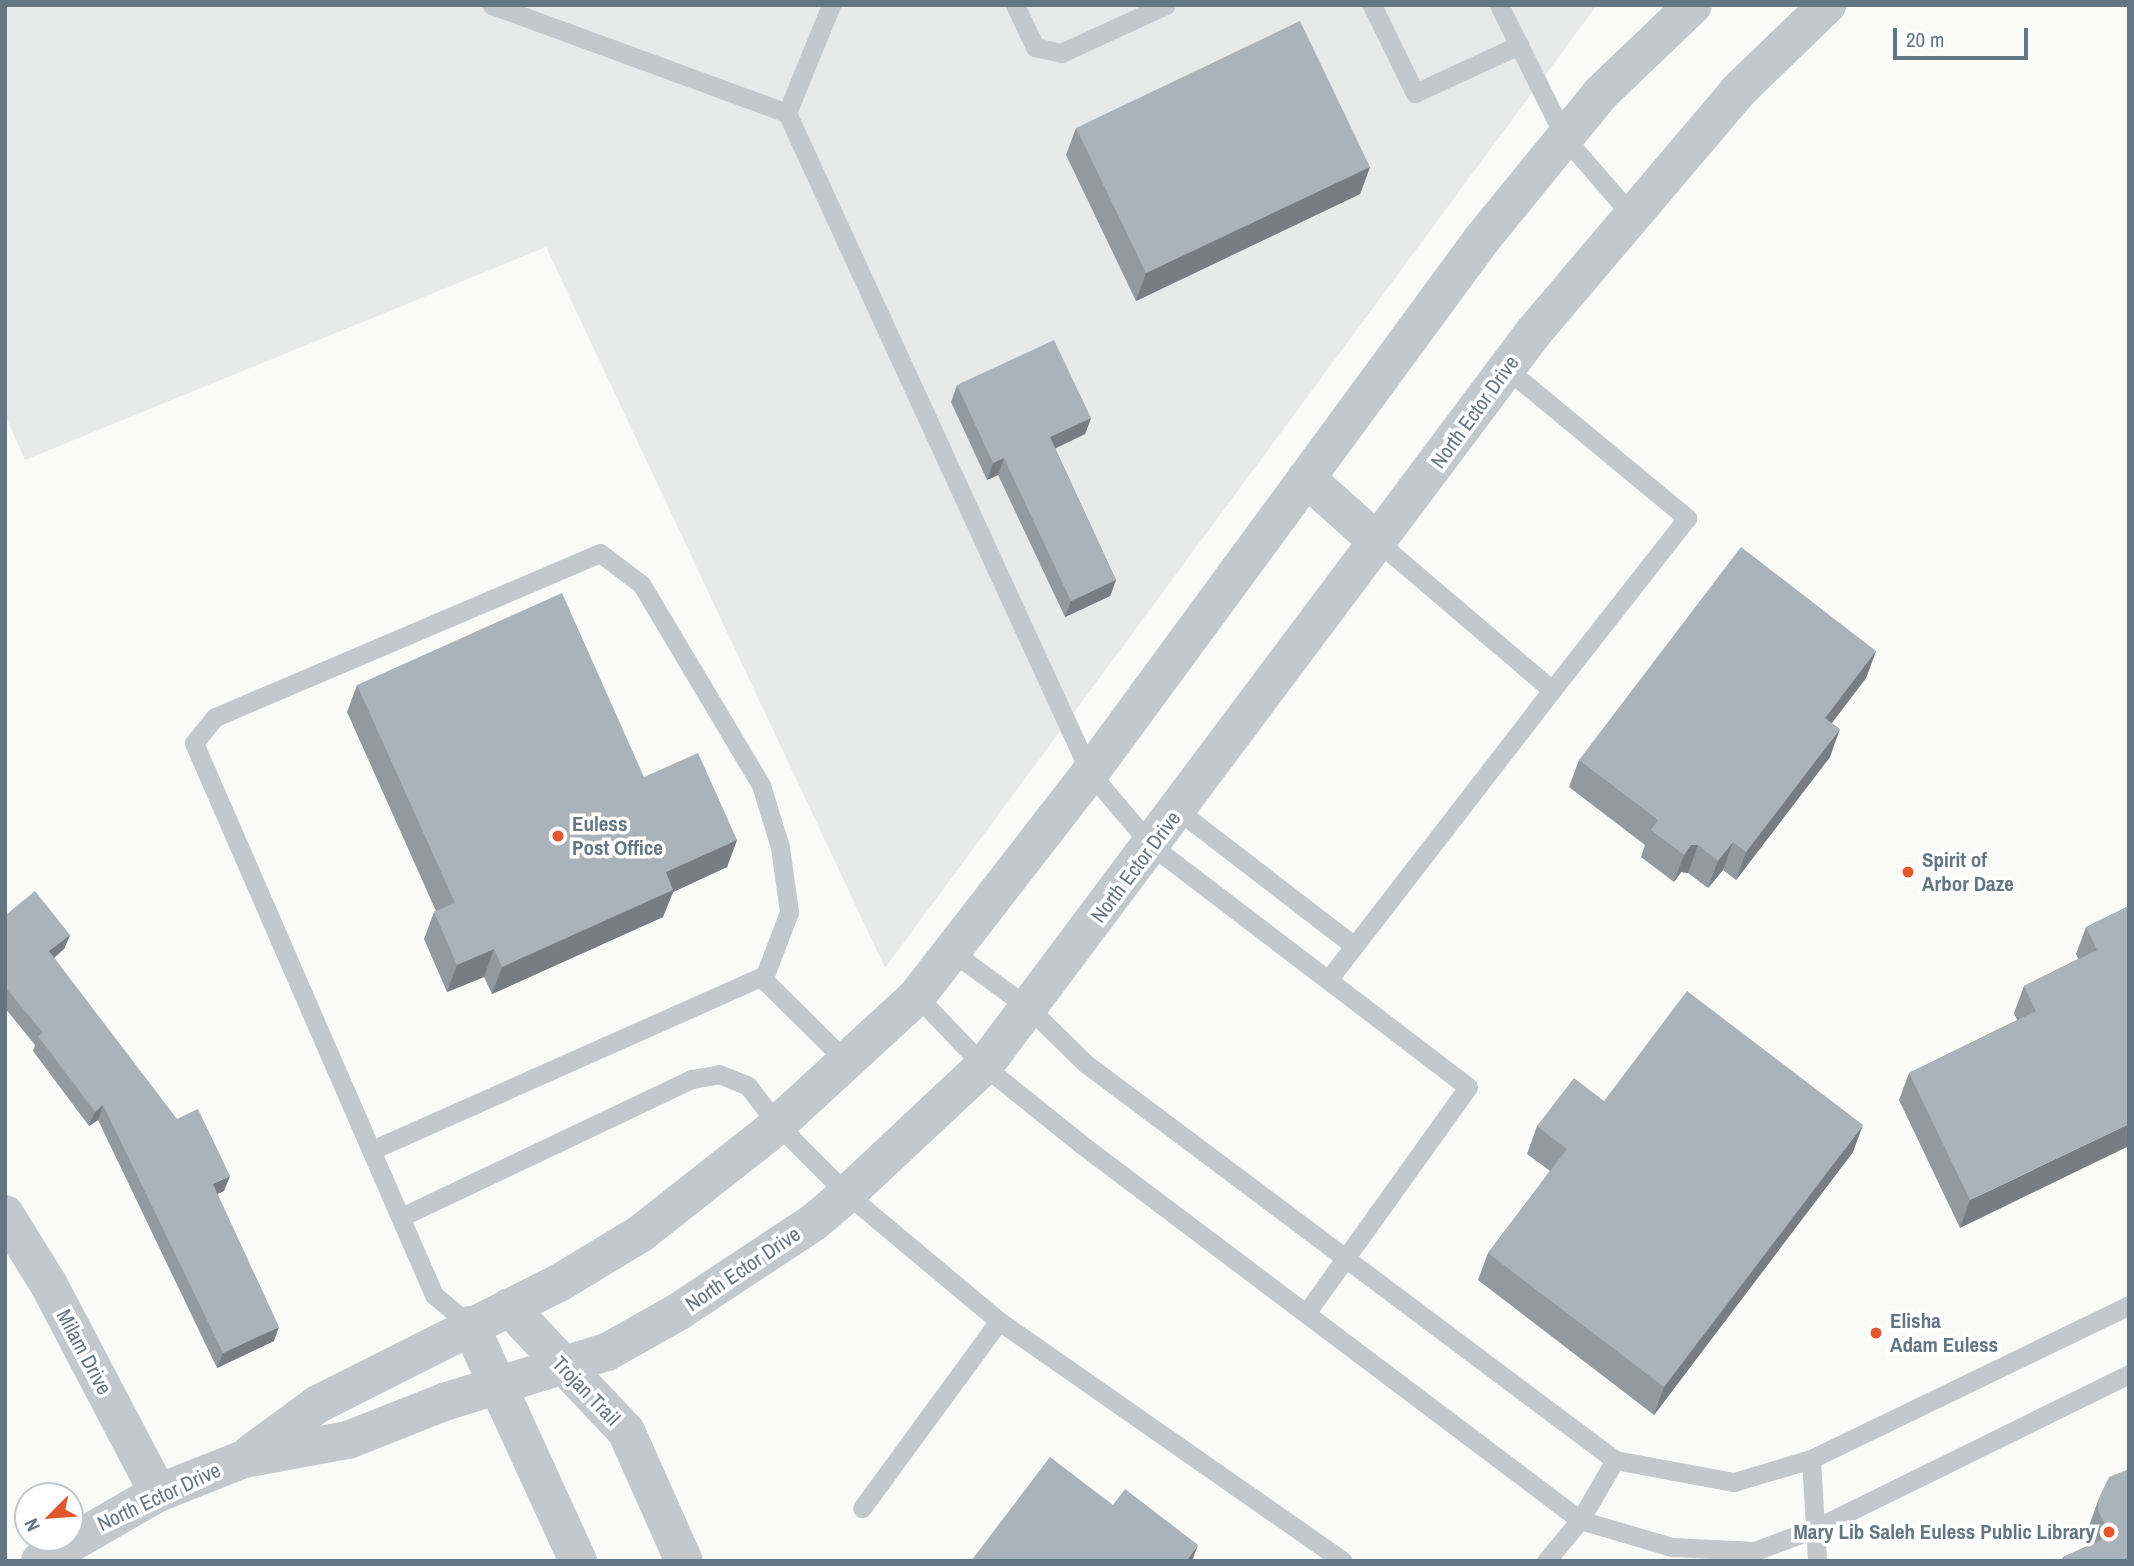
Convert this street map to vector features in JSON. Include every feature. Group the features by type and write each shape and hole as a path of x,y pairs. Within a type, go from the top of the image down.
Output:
{"street":[{"name":"North Ector Drive","path":"244,1459 318,1404 470,1325 559,1283 640,1234 777,1124 917,996 954,953 1090,773 1482,239 1601,93 1693,5"},
{"name":"North Ector Drive","path":"47,1559 158,1493 244,1459 348,1440 444,1402 499,1387 559,1364 607,1352 678,1312 814,1222 847,1194 984,1066 1179,811 1507,369 1738,92 1827,5"},
{"path":"1307,478 1379,543"},
{"name":"Milam Drive","path":"5,1214 49,1285 158,1493"},
{"name":"Trojan Trail","path":"509,1307 559,1364 626,1431 684,1561"},
{"path":"470,1325 579,1561"}],"lane":[{"path":"492,5 787,113 1090,773 1152,846 1468,1087 1348,1260 1306,1313"},
{"path":"787,113 831,5"},
{"path":"1016,5 1035,47 1061,53 1166,5"},
{"path":"1372,5 1415,93 1519,46"},
{"path":"1499,5 1565,138 1634,218"},
{"path":"1328,980 1687,518 1507,369"},
{"path":"1379,543 1552,690"},
{"path":"372,1150 761,977 789,912 780,847 761,785 641,584 600,553 215,717 194,743 434,1295 470,1325"},
{"path":"1179,811 1354,946"},
{"path":"954,953 1029,1009 1085,1063 1615,1460 1734,1482 1811,1459 2129,1305"},
{"path":"761,977 846,1061"},
{"path":"917,996 984,1066 1580,1520 1671,1547 1755,1551 1816,1528 2129,1374"},
{"path":"401,1217 692,1079 719,1074 748,1086 777,1124 847,1194 999,1321 1343,1561"},
{"path":"862,1508 999,1321"},
{"path":"1811,1459 1817,1561"},
{"path":"1545,1561 1580,1520 1615,1460"}],"shaded area":[{"path":"5,5 1597,5 885,968 546,247 25,460 5,415"}],"building":[{"path":"1300,21 1370,167 1146,273 1076,128"},
{"path":"1054,340 1091,418 1050,437 1116,580 1071,601 1004,458 993,463 957,385"},
{"path":"1741,547 1876,651 1825,718 1840,729 1746,852 1733,842 1718,861 1698,845 1691,845 1684,855 1651,830 1658,820 1579,760"},
{"name":"Euless Post Office","path":"562,593 644,777 698,753 737,840 666,872 673,890 502,967 494,949 457,965 434,912 455,903 357,685"},
{"path":"35,891 70,935 49,951 177,1119 198,1109 230,1176 213,1184 279,1327 223,1353 103,1105 95,1112 38,1036 43,1033 5,987 5,912 7,914"},
{"path":"2129,906 2129,1124 1970,1200 1909,1073 2036,1011 2024,986 2097,950 2086,927"},
{"path":"1687,991 1863,1125 1664,1387 1488,1253 1567,1149 1537,1126 1574,1078 1604,1101"},
{"path":"1050,1457 1113,1505 1125,1489 1198,1545 1186,1561 971,1561"},
{"name":"Mary Lib Saleh Euless Public Library","path":"2129,1469 2129,1561 2064,1561 2063,1557 2110,1536 2098,1510 2099,1498 2109,1477"}],"place":[{"name":"Euless Post Office","path":"558,836"},
{"name":"Spirit of Arbor Daze","path":"1908,872"},
{"name":"Elisha Adam Euless","path":"1876,1333"},
{"name":"Mary Lib Saleh Euless Public Library","path":"2109,1532"}]}
